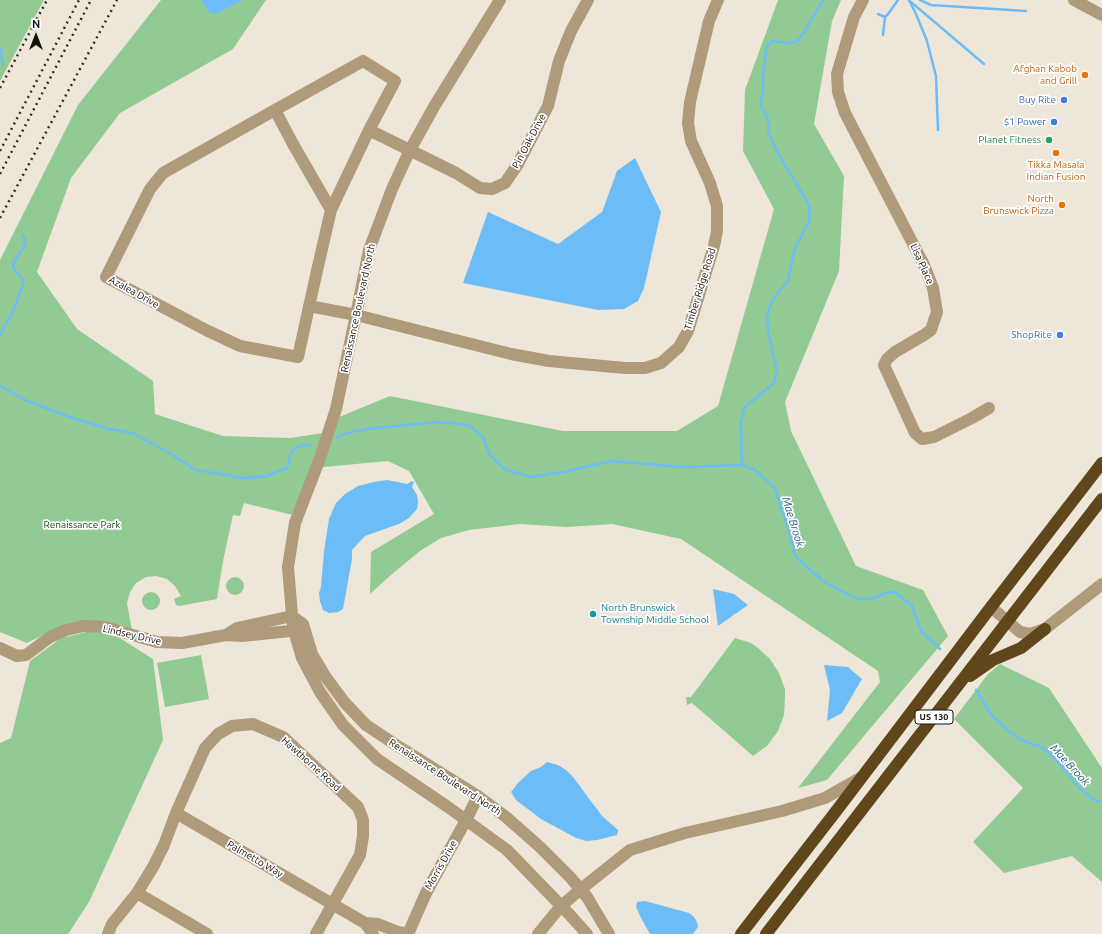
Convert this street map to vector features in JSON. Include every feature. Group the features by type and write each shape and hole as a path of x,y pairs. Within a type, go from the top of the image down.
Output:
{"highway":[{"name":"US 130","path":"741,934 1102,463"},
{"name":"US 130","path":"766,934 1102,499"},
{"path":"961,682 993,660 1021,648 1045,629"}],"street":[{"name":"Renaissance Boulevard North","path":"500,0 435,105 410,150 392,189 369,250 336,409 320,458 295,524 288,567 292,616 325,676 345,703 366,725 478,796 506,817 570,876 587,897 609,934"},
{"name":"Pin Oak Drive","path":"410,150 480,188 492,189 505,183 518,164 548,106 560,61 571,31 588,0"},
{"name":"Timber Ridge Road","path":"356,315 511,354 549,361 625,368 645,368 661,363 667,358 679,347 688,330 714,246 717,231 717,206 710,183 691,141 688,123 690,102 709,20 718,0"},
{"name":"Lisa Place","path":"863,0 854,17 837,74 838,92 845,113 924,265 933,288 937,312 932,330 895,352 887,358 884,366 915,433 922,439 934,437 989,408"},
{"path":"1074,0 1102,15"},
{"name":"Azalea Drive","path":"363,61 395,81 369,130 331,210 298,357 240,346 206,330 106,277 150,189 163,173 275,110 363,61"},
{"path":"275,110 331,210"},
{"path":"369,130 410,150"},
{"path":"309,306 356,315"},
{"path":"991,607 1020,632 1030,634 1045,629 1101,587"},
{"name":"Lindsey Drive","path":"226,635 237,628 292,616"},
{"name":"Lindsey Drive","path":"0,648 17,656 26,655 50,637 66,630 84,626 105,627 157,642 182,643 226,635 242,636 290,631 298,627"},
{"name":"Renaissance Boulevard North","path":"298,627 302,658 320,692 342,724 377,759 448,807 507,850 586,934"},
{"name":"Hawthorne Road","path":"108,934 112,924 137,893 153,867 164,845 176,813 205,748 218,734 232,726 254,724 283,736 358,807 363,820 363,836 360,855 316,934"},
{"path":"538,934 561,906 630,850 685,833 782,811 824,798 862,777"},
{"name":"Morris Drive","path":"408,934 426,893 478,796"},
{"name":"Palmetto Way","path":"176,813 333,905"},
{"path":"137,893 207,934"},
{"path":"333,905 365,924 373,934"},
{"path":"365,924 378,924 398,932 408,934"}],"green space":[{"path":"0,0 44,0 0,81"},
{"name":"Renaissance Park","path":"161,0 266,0 233,49 120,113 71,178 37,272 77,329 153,381 155,414 223,436 290,438 330,432 332,420 390,396 563,431 677,431 718,406 774,209 743,151 745,90 778,0 841,0 832,21 814,124 844,176 839,271 785,402 791,431 856,566 923,590 948,636 827,780 798,788 880,682 878,671 681,539 612,524 567,527 520,524 469,530 441,538 420,551 370,594 371,552 434,514 409,471 388,461 313,468 297,516 244,503 240,516 233,515 223,561 217,599 179,606 176,605 174,599 181,596 175,586 167,579 156,576 146,577 136,583 130,592 127,603 132,630 55,629 27,643 0,632 0,260 78,105"},
{"path":"235,577 241,580 244,586 241,592 235,595 229,592 226,586 229,580"},
{"path":"151,592 157,595 160,601 157,607 151,610 145,607 142,601 145,595"},
{"path":"104,628 153,659 163,740 89,902 68,934 0,934 0,743 11,738 30,661 61,638"},
{"path":"735,638 751,643 770,659 779,673 785,689 784,715 778,731 767,746 753,756 692,703 687,705 686,697 691,697"},
{"path":"201,655 209,699 165,707 157,663"},
{"path":"1000,664 1049,688 1102,768 1102,882 1072,856 1004,873 973,842 1023,788 954,719 988,674"}],"water":[{"path":"201,0 243,0 215,14 209,12"},
{"path":"635,158 661,212 644,288 638,301 624,309 598,310 463,283 488,212 558,244 602,212 617,171"},
{"path":"387,480 407,484 412,481 414,482 412,487 417,495 417,509 409,518 399,524 365,536 352,550 352,559 343,609 338,612 329,613 323,610 319,593 329,519 336,503 345,494 358,486"},
{"path":"713,589 734,594 748,605 718,626"},
{"path":"824,665 848,667 862,679 842,713 827,721 830,690"},
{"path":"547,762 558,765 573,777 602,816 618,830 617,835 586,841 576,838 541,819 516,800 511,792 518,783 531,771 541,767"},
{"path":"645,901 689,913 694,917 698,927 693,934 650,934 636,907 637,902"}],"waterway":[{"path":"742,465 741,423 744,408 774,383 777,372 768,332 767,315 773,299 788,281 795,248 810,220 809,205 776,150 768,132 769,121 760,104 763,92 763,72 767,46 772,41 785,43 796,42 803,34 823,0"},
{"path":"878,14 885,17 898,0"},
{"path":"909,0 927,41 936,76 938,130"},
{"path":"920,0 931,5 1026,11"},
{"path":"911,2 984,64"},
{"path":"883,35 885,17"},
{"path":"0,49 3,64"},
{"path":"0,335 13,311 23,285 22,278 13,266 14,261 25,246 25,239 23,235"},
{"path":"0,386 25,400 72,418 109,429 133,433 196,470 243,478 267,476 287,468 292,451 298,447 310,444"},
{"path":"337,437 351,432 375,428 439,422 469,425 483,437 490,455 506,470 531,477 563,472 611,461 683,467 742,465 755,470 775,488 795,556 823,581 857,599 870,599 886,593 895,592 912,606 921,631 940,649"},
{"name":"Mae Brook","path":"976,690 992,716 1023,741 1042,747 1058,762 1081,790 1095,800 1102,802"}],"railway":[{"path":"0,88 47,0"},
{"path":"0,151 79,0"},
{"path":"0,174 91,0"},
{"path":"0,218 117,0"}],"place":[{"name":"Afghan Kabob and Grill","path":"1085,75"},
{"name":"Buy Rite","path":"1064,100"},
{"name":"$1 Power","path":"1054,122"},
{"name":"Planet Fitness","path":"1049,140"},
{"name":"Tikka Masala Indian Fusion","path":"1056,153"},
{"name":"North Brunswick Pizza","path":"1062,205"},
{"name":"ShopRite","path":"1060,335"},
{"name":"North Brunswick Township Middle School","path":"593,614"}]}
